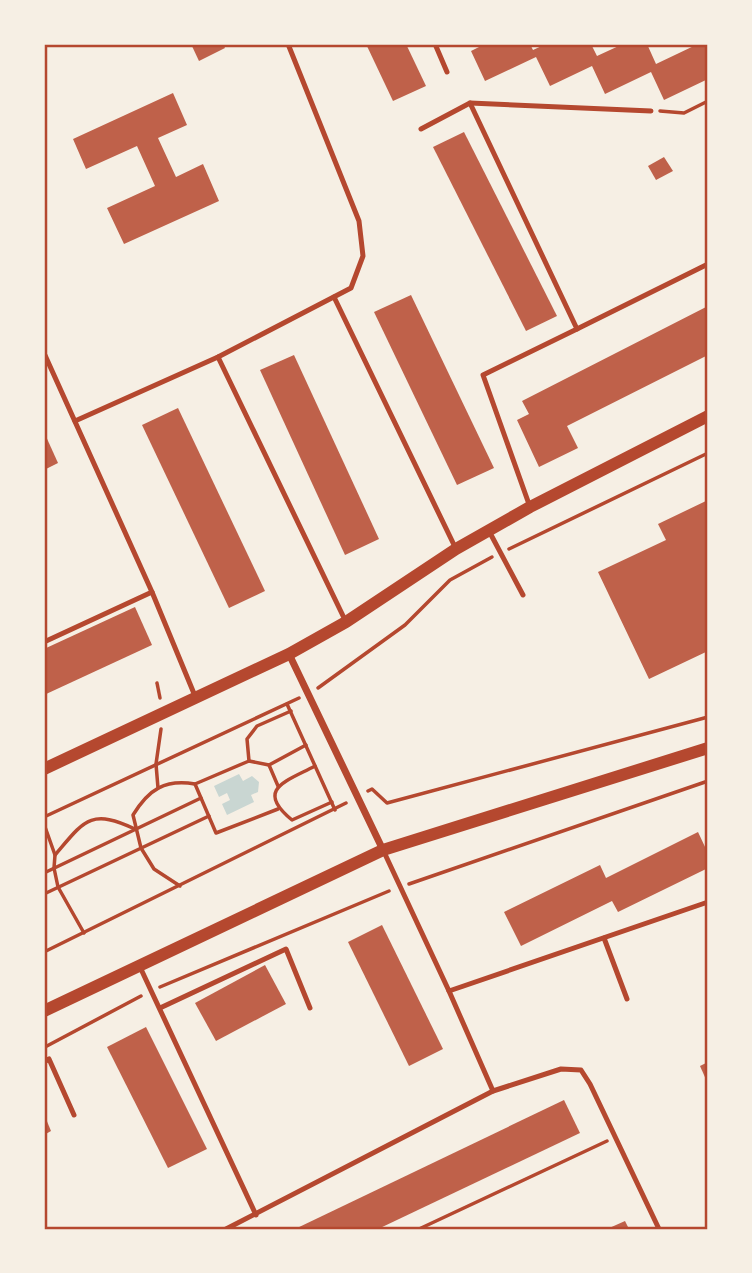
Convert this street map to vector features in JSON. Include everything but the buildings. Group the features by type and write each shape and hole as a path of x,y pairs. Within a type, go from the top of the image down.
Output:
{"street":[{"path":"44,769 289,654 346,622 456,549 530,507 708,416"},
{"path":"289,654 383,850"},
{"path":"44,1011 383,850 708,748"}],"lane":[{"path":"75,421 218,356 351,288 363,256 359,221 288,44"},
{"path":"436,44 447,72"},
{"path":"470,103 577,329"},
{"path":"421,130 470,103 651,111"},
{"path":"530,507 482,375 708,264"},
{"path":"334,297 456,549"},
{"path":"44,353 152,592 196,698"},
{"path":"218,356 346,622"},
{"path":"489,531 523,595"},
{"path":"44,642 152,592"},
{"path":"383,850 492,1091"},
{"path":"449,991 708,902"},
{"path":"604,938 627,999"},
{"path":"160,1008 286,948 310,1009"},
{"path":"140,965 256,1215"},
{"path":"44,1062 49,1059 74,1115"},
{"path":"226,1229 492,1091 561,1069 580,1070 590,1084 659,1229"}],"path":[{"path":"651,111 684,113 708,101"},
{"path":"157,683 164,713 156,764 158,788"},
{"path":"44,817 320,687"},
{"path":"288,704 335,810"},
{"path":"249,761 247,739 257,726 291,711"},
{"path":"44,952 335,810 372,789 387,803 708,717"},
{"path":"180,886 154,869 142,848 133,815 141,802 158,788 176,781 195,784 249,761 270,765 306,745"},
{"path":"270,765 278,786"},
{"path":"315,766 278,786 274,794 278,808 292,820 332,802"},
{"path":"44,1048 151,990 399,887 708,781"},
{"path":"195,784 216,833 278,808"},
{"path":"44,873 201,797"},
{"path":"44,894 209,816"},
{"path":"55,855 81,824 100,818 115,820 135,829"},
{"path":"44,824 55,855 54,868 58,887 84,933"},
{"path":"419,1229 615,1137"}],"shaded area":[{"path":"239,774 243,781 252,776 259,782 258,792 251,795 254,802 227,815 222,804 230,800 227,793 219,797 214,786"}]}
